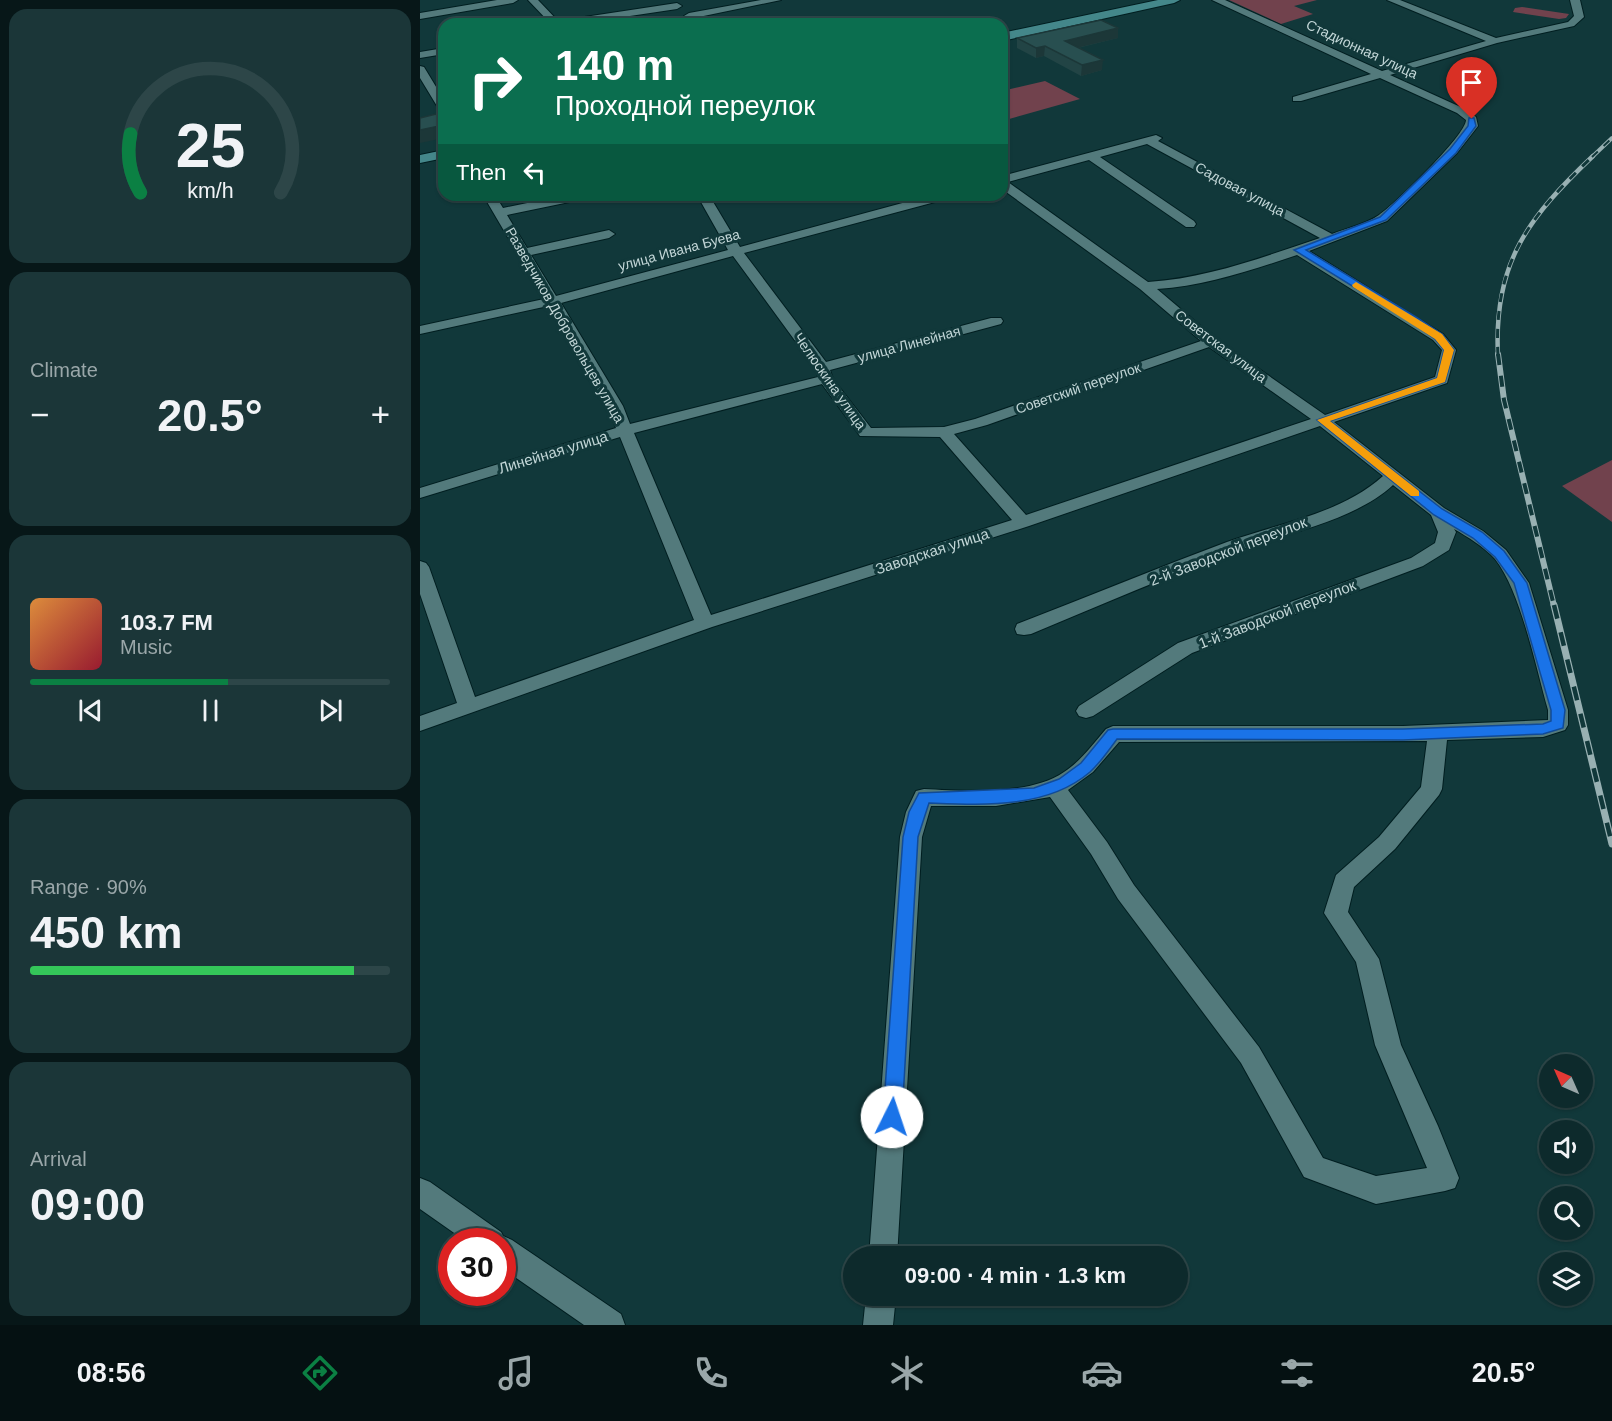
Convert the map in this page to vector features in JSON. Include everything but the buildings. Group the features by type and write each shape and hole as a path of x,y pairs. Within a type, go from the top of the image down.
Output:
{"main road":[{"path":"1008,36 1174,0"},
{"path":"420,159 438,155"}],"street":[{"path":"420,15 513,0"},
{"path":"533,0 551,18"},
{"path":"689,16 776,0"},
{"name":"Стадионная улица","path":"1145,286 1175,284 1235,271 1331,239 1383,218 1453,151 1472,126 1472,119 1461,111 1217,0"},
{"path":"1392,0 1495,41"},
{"path":"1297,99 1495,41 1559,28 1579,17 1575,0"},
{"path":"590,18 673,3 691,18"},
{"path":"420,55 438,52"},
{"path":"420,69 438,99"},
{"name":"Садовая улица","path":"1091,156 1152,139 1331,239"},
{"path":"1008,180 1091,156 1190,224"},
{"name":"Советская улица","path":"1008,186 1145,286 1211,342 1322,420 1438,512 1500,554 1520,583 1558,710 1558,725 1543,729 1438,733"},
{"name":"Разведчиков Добровольцев улица","path":"493,201 615,406 705,623"},
{"path":"501,212 555,201"},
{"name":"Челюскина улица","path":"706,201 735,250 866,433 944,432"},
{"name":"улица Ивана Буева","path":"420,330 554,301 922,201"},
{"path":"525,252 609,234"},
{"name":"Заводская улица","path":"420,724 705,623 1023,522 1442,380 1449,350 1438,337 1299,250"},
{"name":"улица Линейная","path":"824,374 996,321"},
{"name":"Советский переулок","path":"944,432 981,422 1211,342"},
{"name":"Линейная улица","path":"420,493 626,430 824,374"},
{"path":"944,432 1023,522"},
{"name":"2-й Заводской переулок","path":"1024,629 1236,545 1303,524 1372,495 1393,476"},
{"name":"1-й Заводской переулок","path":"1086,711 1185,648 1417,562 1443,546 1447,532 1438,512"},
{"path":"420,567 468,707"},
{"path":"884,1246 910,837 917,812 924,797 960,799 1035,794 1054,786 1064,783 1086,767 1113,734 1438,733 1431,789 1387,843 1344,882 1336,913 1367,959 1388,1045 1429,1135 1445,1178 1376,1190 1314,1168 1250,1055 1126,892 1099,848 1054,786"},
{"path":"420,1192 472,1228"},
{"path":"516,1260 610,1325"},
{"path":"878,1325 880,1306"}],"shaded area":[{"path":"1229,0 1317,0 1294,6 1313,14 1281,24"},
{"path":"1515,8 1569,14 1566,18 1559,19 1513,12"},
{"path":"1045,81 1080,99 1008,119 1008,90"},
{"path":"1612,460 1612,522 1562,486"}],"railway":[{"path":"1592,157 1612,138"},
{"path":"1498,354 1498,323 1502,294 1509,267 1520,244 1533,221 1550,200 1593,156"},
{"path":"1498,354 1504,400 1554,606"},
{"path":"1554,605 1612,844"}],"slow traffic":[{"path":"1356,285 1413,319 1438,337 1449,350 1442,380 1322,420 1415,494"}],"route":[{"path":"892,1117 910,837 924,797 960,799 1035,794 1064,783 1086,767 1113,734 1151,732 1403,734 1543,729 1558,725 1558,710 1520,583 1500,554 1477,535 1438,512 1322,420 1442,380 1449,350 1438,337 1413,319 1299,250 1383,218 1453,151 1472,126 1472,119"}]}
